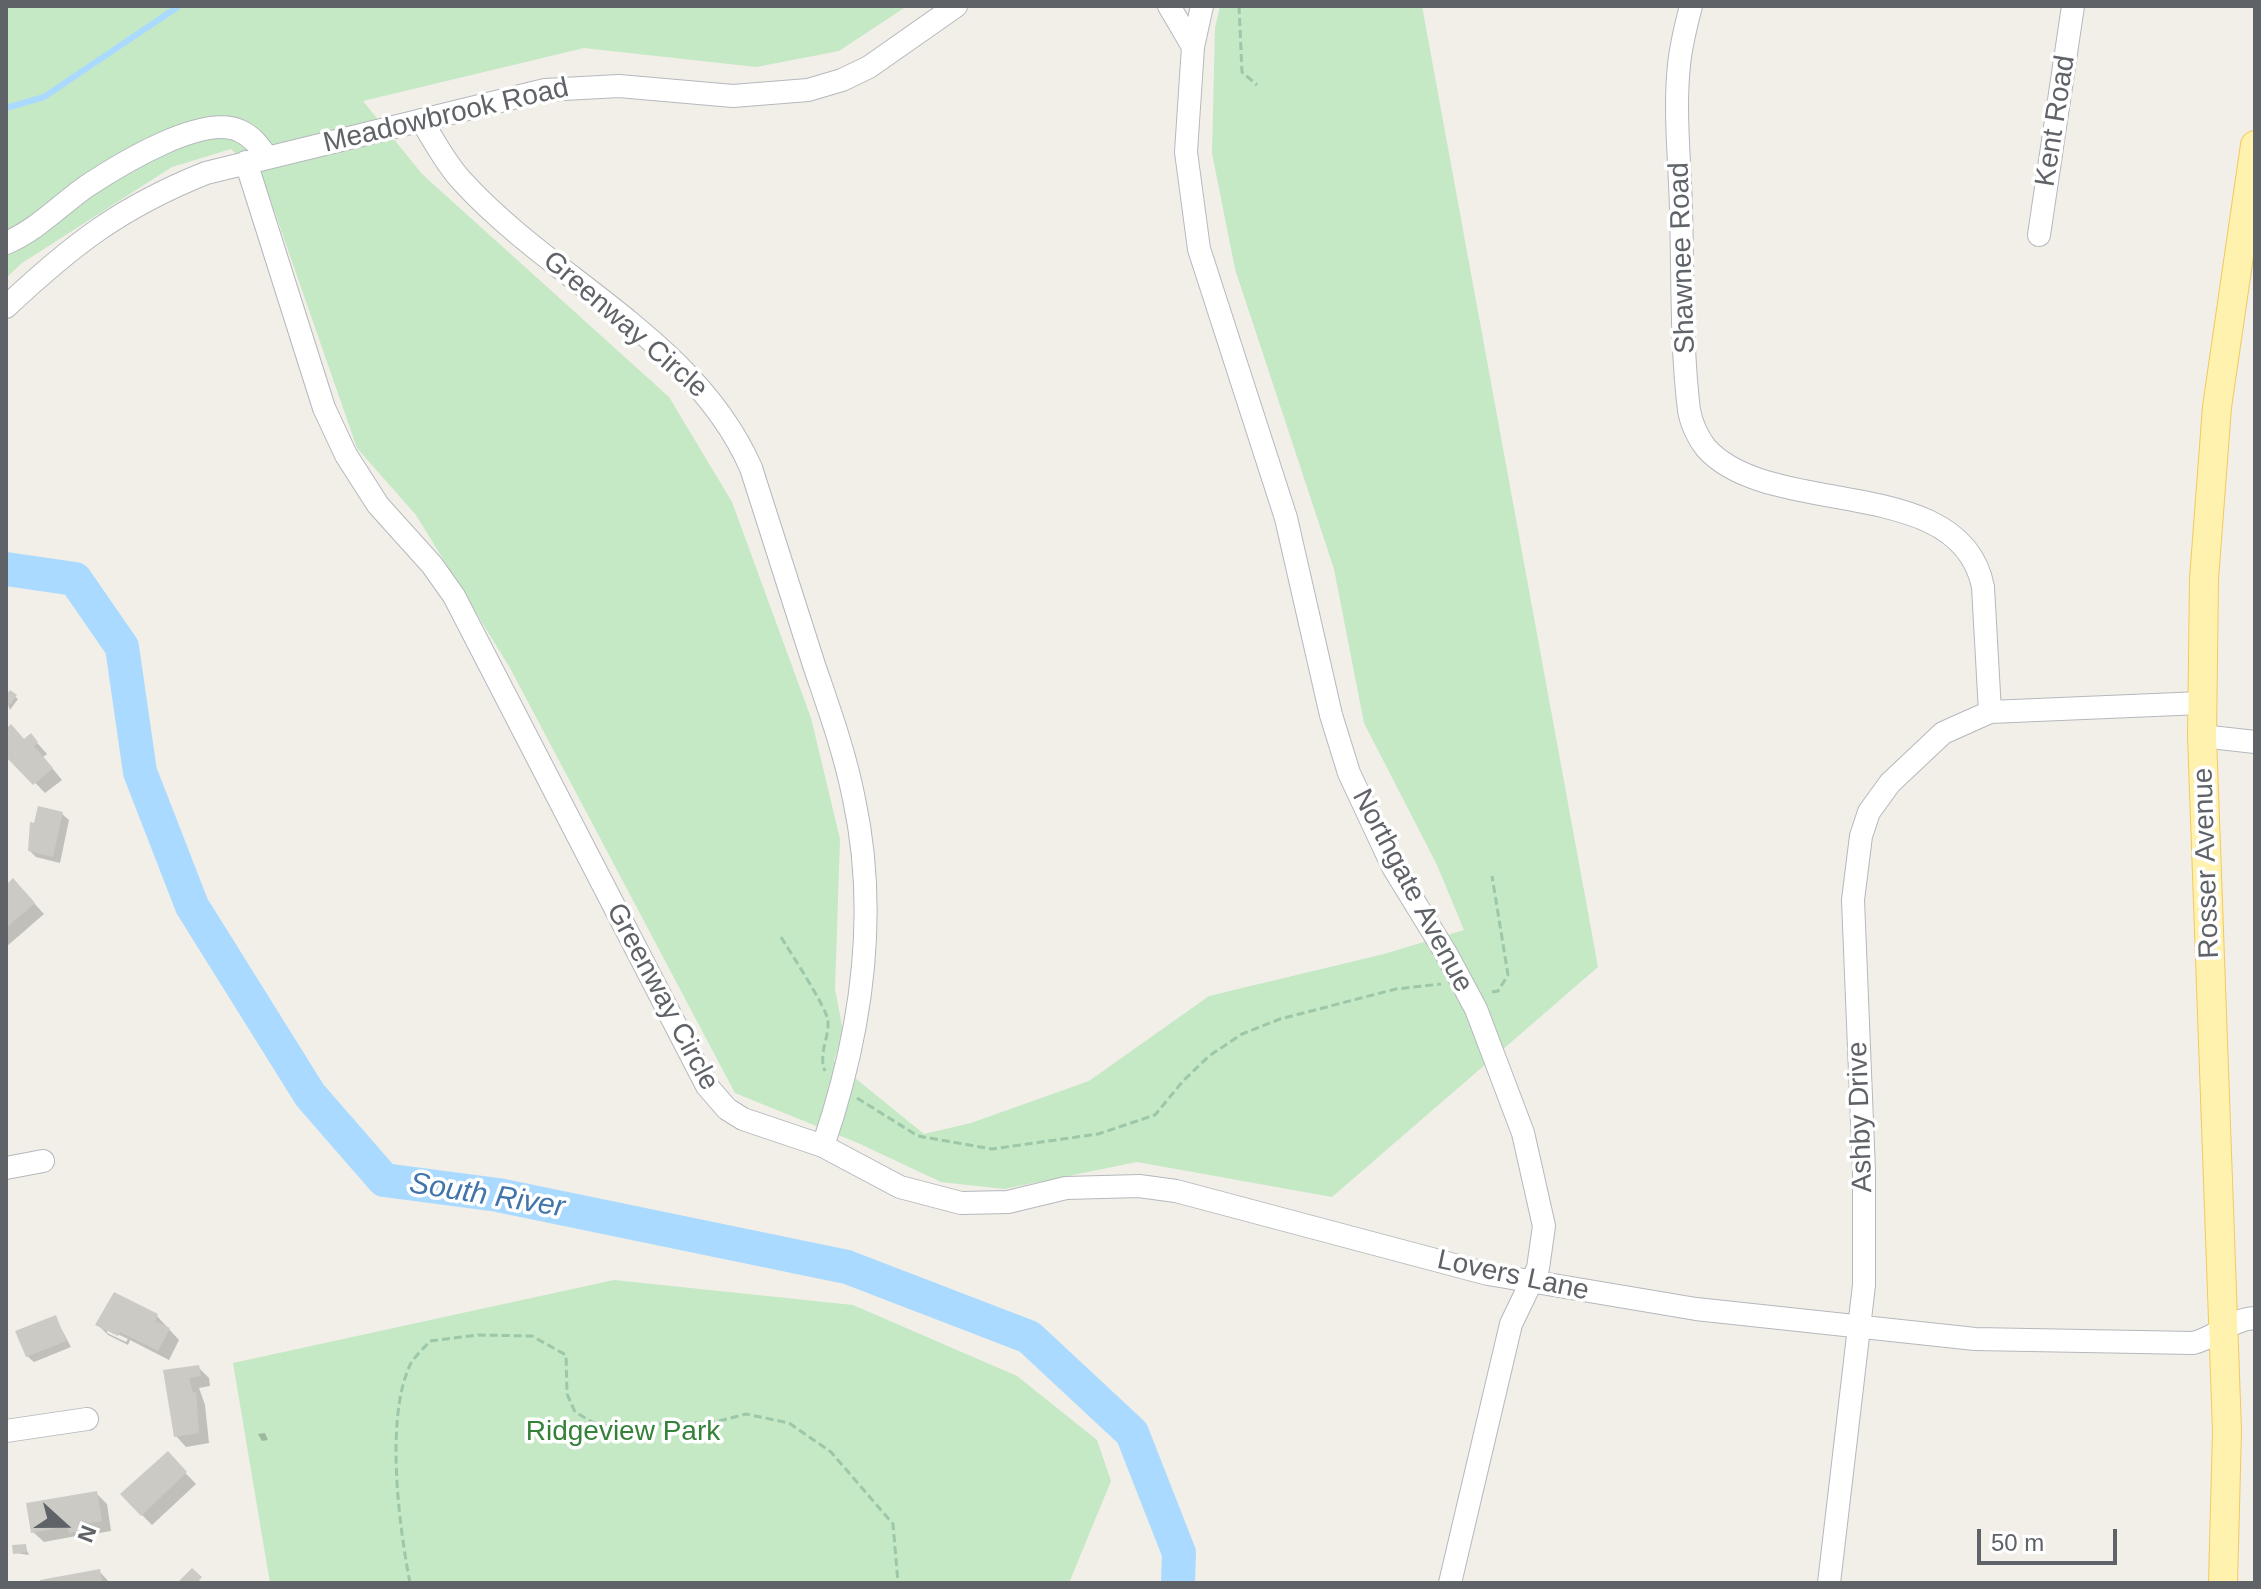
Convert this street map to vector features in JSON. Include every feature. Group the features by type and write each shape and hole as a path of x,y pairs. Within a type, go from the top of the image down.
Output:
{"main road":[{"name":"Rosser Avenue","path":"2223,1583 2228,1495 2201,703 2208,501 2226,344 2255,145"}],"street":[{"name":"Meadowbrook Road","path":"6,307 59,257 131,206 206,173 545,90 582,86 733,96 808,90 869,67 956,6"},
{"path":"1169,6 1193,47"},
{"name":"Northgate Avenue","path":"1202,6 1193,47 1186,152 1190,205 1199,249 1286,518 1331,715 1368,817 1393,867 1464,986 1504,1076 1539,1194 1544,1243 1532,1282 1511,1324 1450,1583"},
{"name":"Shawnee Road","path":"1691,6 1678,67 1689,412 1706,447 1719,459 1758,476 1911,515 1960,539 1980,569 1990,712"},
{"name":"Kent Road","path":"2039,235 2073,6"},
{"name":"Greenway Circle","path":"256,159 324,408 346,455 378,505 432,565 454,596 707,1086 727,1109 743,1119 823,1146 842,1089 863,968 862,849 843,753 751,468 738,438 704,390 507,224 461,180 421,120"},
{"path":"6,243 29,232 86,187 124,164 196,132 231,127 256,142 256,159"},
{"path":"1990,712 2201,703"},
{"name":"Ashby Drive","path":"1829,1583 1861,1329 1864,1171 1853,900 1861,836 1869,812 1915,756 1943,733 1990,712"},
{"path":"2202,736 2255,742"},
{"name":"Lovers Lane","path":"823,1146 900,1187 946,1201 995,1203 1066,1188 1109,1185 1176,1191 1460,1267 1532,1282 1696,1309 1861,1329 1975,1339 2193,1343 2234,1323 2255,1318"},
{"path":"6,1168 43,1161"},
{"path":"6,1431 87,1419"}],"path":[{"path":"1239,6 1242,72 1257,85"},
{"path":"781,937 828,1017 823,1067 832,1082 918,1136 992,1149 1098,1134 1155,1115 1209,1056 1242,1034 1280,1019 1396,989 1434,984 1464,986 1486,993 1498,991 1508,975 1492,876"},
{"path":"410,1583 397,1474 400,1399 410,1363 430,1341 478,1335 532,1336 566,1355 567,1394 575,1412 599,1426 715,1422 746,1414 789,1423 831,1452 893,1524 898,1583"}],"green space":[{"path":"6,6 907,6 839,51 756,67 584,48 363,101 422,174 669,397 732,502 811,718 840,839 835,989 843,1031 834,1061 924,1134 971,1123 1089,1081 1209,996 1384,954 1464,930 1437,865 1364,723 1334,569 1235,269 1212,153 1215,28 1220,6 1422,6 1598,967 1332,1197 1137,1162 1004,1189 941,1182 858,1143 735,1093 510,668 416,515 357,448 265,184 231,149 172,167 22,263 6,278"},
{"name":"Ridgeview Park","path":"614,1280 853,1305 1017,1376 1097,1440 1111,1481 1069,1583 270,1583 233,1363"}],"building":[{"path":"10,690 17,695 6,709 6,695"},
{"path":"11,724 24,739 31,733 38,742 34,746 53,768 33,785 6,757 6,729"},
{"path":"38,806 63,812 53,857 28,851 30,822 34,823"},
{"path":"13,878 35,903 6,928 6,885"},
{"path":"114,1292 158,1314 155,1321 170,1328 158,1351 120,1332 118,1336 95,1325"},
{"path":"56,1315 66,1341 26,1357 15,1331"},
{"path":"199,1365 201,1376 189,1378 193,1393 196,1392 199,1433 174,1437 163,1370"},
{"path":"168,1451 187,1472 141,1516 120,1494"},
{"path":"97,1491 102,1521 78,1525 79,1531 69,1533 68,1526 31,1533 26,1503"},
{"path":"26,1544 27,1552 13,1554 12,1545"},
{"path":"192,1568 202,1577 197,1583 177,1583"},
{"path":"100,1569 102,1583 40,1583 40,1580"}],"waterway":[{"path":"6,108 44,97 179,6"},
{"name":"South River","path":"6,569 75,579 122,647 140,772 192,906 310,1095 384,1180 498,1195 847,1267 1029,1337 1132,1433 1179,1553 1178,1583"}]}
